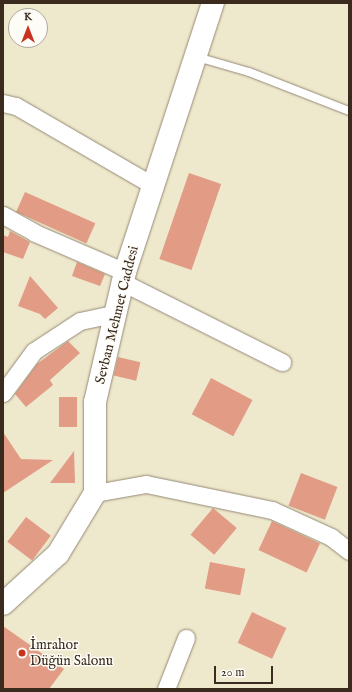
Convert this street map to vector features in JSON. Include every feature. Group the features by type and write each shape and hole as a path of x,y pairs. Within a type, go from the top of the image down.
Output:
{"main road":[{"name":"Sevban Mehmet Caddesi","path":"95,493 95,402 125,278 213,3"},
{"path":"3,604 58,554 95,493"}],"street":[{"path":"3,103 16,106 154,186"},
{"path":"3,215 282,362"},
{"path":"3,393 34,351 80,321 117,313"},
{"path":"95,493 146,484 242,503 272,510 331,536 349,551"},
{"path":"166,689 186,638"}],"lane":[{"path":"196,56 249,72 349,111"}],"building":[{"path":"189,173 221,184 192,270 159,259"},
{"path":"25,192 95,223 86,243 16,212"},
{"path":"10,231 30,242 23,259 3,252 3,235 8,237"},
{"path":"77,262 105,274 100,286 72,276"},
{"path":"30,276 58,308 45,319 40,314 18,306"},
{"path":"68,341 80,353 50,380 53,385 26,407 15,394 37,364"},
{"path":"118,357 140,362 136,381 114,376"},
{"path":"211,378 252,400 233,436 192,414"},
{"path":"59,397 77,397 77,427 59,427"},
{"path":"3,432 21,459 53,460 3,493"},
{"path":"74,451 75,483 50,483"},
{"path":"301,473 337,487 325,520 288,506"},
{"path":"213,508 237,528 214,555 191,535"},
{"path":"26,517 51,536 32,560 7,542"},
{"path":"272,521 320,543 307,572 258,550"},
{"path":"210,562 245,569 240,595 205,589"},
{"path":"252,612 286,628 272,659 238,643"},
{"name":"İmrahor Düğün Salonu","path":"3,626 64,669 49,689 3,689"}],"place":[{"name":"İmrahor Düğün Salonu","path":"22,653"}]}
